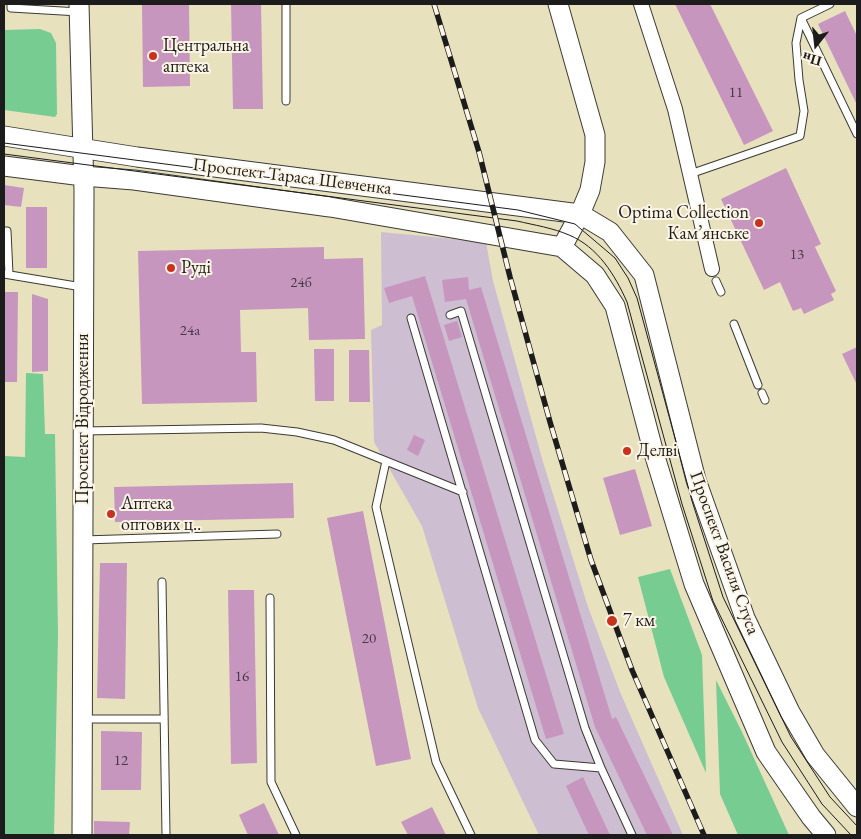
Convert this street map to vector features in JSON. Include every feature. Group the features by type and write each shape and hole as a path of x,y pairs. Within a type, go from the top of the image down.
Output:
{"main road":[{"path":"558,4 594,135 595,162 590,190 580,214 562,247"},
{"name":"Проспект Відродження","path":"79,8 83,176 82,835"},
{"name":"Проспект Тараса Шевченка","path":"4,136 137,157 580,214"},
{"name":"Проспект Тараса Шевченка","path":"4,166 134,180 330,208 562,247"},
{"name":"Проспект Василя Стуса","path":"580,214 610,232 644,275 696,480 745,618 790,712 814,755 857,807"},
{"name":"Проспект Василя Стуса","path":"562,247 595,276 615,306 653,450 694,584 766,752 811,817 826,835"}],"street":[{"path":"641,4 675,109 714,275"},
{"path":"811,817 819,835"}],"lane":[{"path":"11,4 11,8 79,8"},
{"path":"286,4 286,101"},
{"path":"801,18 830,4"},
{"path":"690,174 800,136 804,112 796,43 801,18"},
{"path":"801,18 857,134"},
{"path":"4,231 7,231 6,274 82,287"},
{"path":"714,275 720,292"},
{"path":"450,315 461,311 585,728 632,835"},
{"path":"411,318 535,740 554,764 601,768"},
{"path":"734,324 758,384"},
{"path":"83,431 261,428 297,432 334,440 463,492"},
{"path":"386,460 376,507 378,516 436,762 471,835"},
{"path":"83,540 277,534"},
{"path":"162,582 166,835"},
{"path":"270,598 271,782 296,835"},
{"path":"83,719 163,718"}],"shaded area":[{"path":"381,232 486,242 493,281 543,462 588,607 620,692 683,835 539,835 478,708 422,526 374,442 371,330 382,325"}],"green space":[{"path":"40,29 51,33 56,43 57,114 55,117 4,110 4,30"},
{"path":"26,373 43,374 45,434 55,434 58,635 54,835 4,835 4,456 25,457"},
{"path":"670,569 702,655 706,773 664,677 638,577"},
{"path":"716,680 789,835 738,835 720,794"}],"building":[{"path":"142,4 189,4 190,86 143,87"},
{"path":"231,4 261,4 263,109 233,109"},
{"path":"675,4 710,4 773,131 744,145"},
{"path":"845,11 857,36 857,105 818,24"},
{"path":"786,168 821,244 815,247 836,291 831,294 834,300 804,314 801,308 793,311 780,282 764,290 721,199"},
{"path":"4,185 24,188 21,207 4,205"},
{"path":"26,207 47,207 47,268 26,268"},
{"path":"324,247 324,259 363,258 365,339 309,340 308,308 240,310 241,352 256,352 257,402 142,404 138,251"},
{"path":"425,276 564,734 546,739 412,296 389,303 384,288"},
{"path":"468,277 469,290 481,287 612,719 616,717 673,835 647,835 595,727 466,299 445,302 442,280"},
{"path":"4,292 18,292 17,382 4,382"},
{"path":"32,294 48,299 48,371 32,372"},
{"path":"457,321 462,337 449,341 444,325"},
{"path":"857,347 857,385 842,354"},
{"path":"314,349 334,349 334,401 315,401"},
{"path":"349,350 369,350 370,402 349,402"},
{"path":"414,435 425,440 418,456 407,450"},
{"path":"635,469 652,526 620,535 603,478"},
{"path":"293,483 294,518 115,522 114,487"},
{"path":"363,511 411,759 376,766 327,518"},
{"path":"100,563 127,563 125,699 97,698"},
{"path":"228,590 254,590 257,763 231,764"},
{"path":"101,731 142,732 141,790 101,790"},
{"path":"583,777 610,835 589,835 566,786"},
{"path":"264,803 279,835 248,835 239,815"},
{"path":"432,807 446,835 408,835 401,822"},
{"path":"94,821 130,822 129,835 94,835"}],"tram line":[{"path":"4,143 518,210 575,224 615,258 628,278 637,298 692,501 723,597 791,737 830,797 857,826"},
{"path":"4,154 517,221 563,233 589,247 611,272 627,302 682,504 713,601 782,742 822,804 851,835"}],"railway":[{"path":"434,4 479,152 510,277 591,560 632,670 704,835"}],"place":[{"name":"Центральна аптека","path":"153,56"},
{"name":"Optima Collection Кам’янське","path":"759,223"},
{"name":"Рудi","path":"171,268"},
{"name":"Делві","path":"627,451"},
{"name":"Аптека оптових ц‥","path":"111,514"},
{"name":"7 км","path":"612,621"}]}
